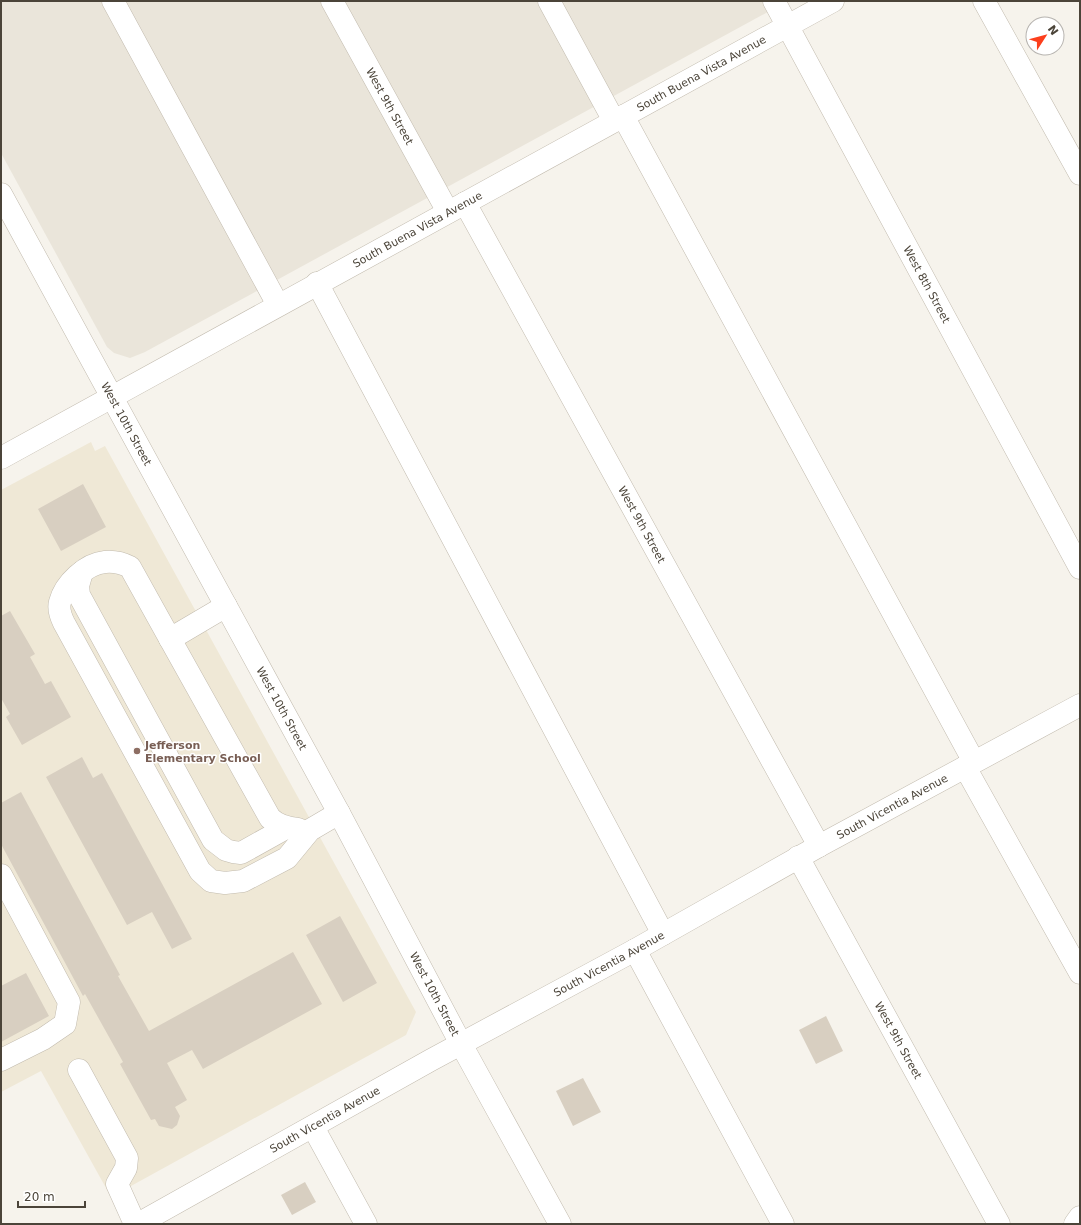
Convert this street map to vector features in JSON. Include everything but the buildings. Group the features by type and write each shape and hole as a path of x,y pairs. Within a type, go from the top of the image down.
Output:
{"street":[{"path":"113,1 278,305"},
{"name":"West 9th Street","path":"332,1 457,207 818,846"},
{"path":"549,1 618,118 970,764 1080,973"},
{"name":"West 8th Street","path":"774,1 1080,568"},
{"name":"South Buena Vista Avenue","path":"1,458 833,1"},
{"path":"984,1 1080,174"},
{"name":"West 10th Street","path":"1,194 339,813 461,1044 560,1224"},
{"path":"318,283 663,934"},
{"path":"310,830 286,828 275,823 266,812 130,566 122,563 105,562 96,564 82,572 70,583 64,592 60,603 60,614 200,871 211,881 225,884 243,881 288,858 310,830 339,813"},
{"path":"82,572 78,586 79,595 213,840 226,850 242,852 286,828"},
{"path":"170,639 226,606"},
{"name":"South Vicentia Avenue","path":"145,1222 312,1126 635,950 798,857 1080,705"},
{"name":"West 9th Street","path":"798,857 999,1224"},
{"path":"1,875 70,1002 65,1024 43,1039 1,1060"},
{"path":"635,950 783,1224"},
{"path":"79,1070 127,1158 126,1168 117,1184 145,1222"},
{"path":"312,1126 366,1224"},
{"path":"1075,1224 1080,1217"}],"shaded area":[{"path":"1,1 788,1 145,352 130,358 114,353 107,347 1,153"},
{"name":"Jefferson Elementary School","path":"91,442 95,451 105,446 416,1012 406,1035 111,1197 41,1071 1,1092 1,490"}],"place":[{"name":"Jefferson Elementary School","path":"137,751"}]}
